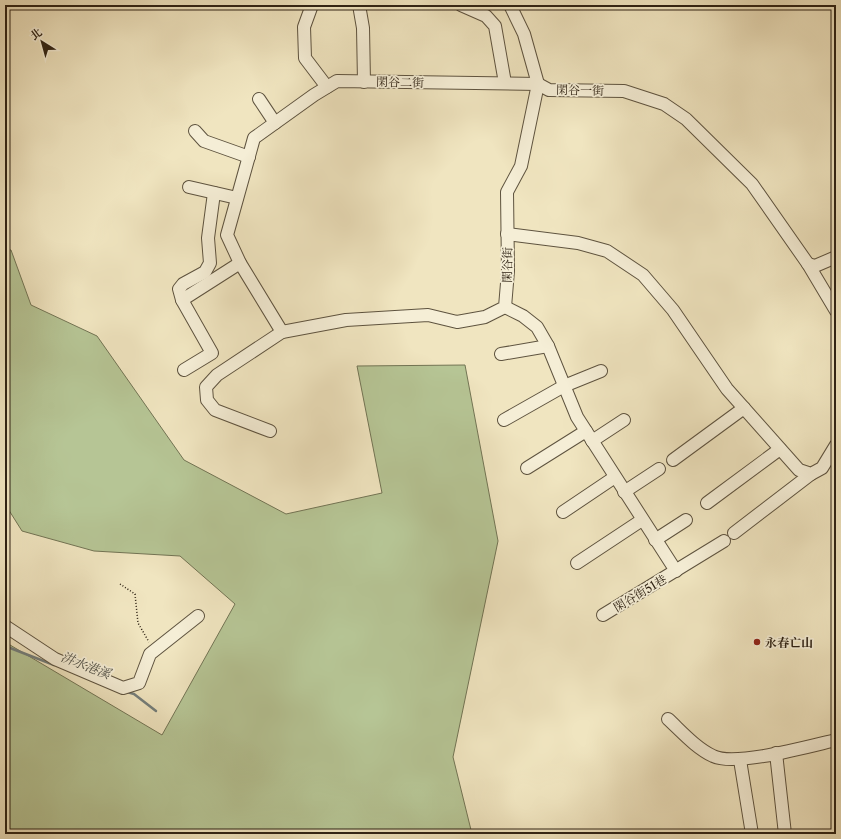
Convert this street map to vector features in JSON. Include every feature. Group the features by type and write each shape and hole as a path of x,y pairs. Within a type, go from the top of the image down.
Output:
{"street":[{"path":"312,5 304,27 305,58 327,88"},
{"path":"359,5 363,28 364,82"},
{"path":"461,5 486,16 495,26 505,83"},
{"name":"閑谷街","path":"505,307 508,271 507,192 521,166 538,84 524,34 510,5"},
{"name":"閑谷二街","path":"282,332 240,262 227,235 254,138 337,81 538,84"},
{"name":"閑谷一街","path":"538,84 549,90 624,91 664,104 686,119 752,184 808,264 836,311"},
{"path":"259,99 275,123"},
{"path":"195,131 204,141 249,157"},
{"path":"189,187 237,198"},
{"path":"184,370 212,353 182,300 179,289 183,284 205,272 210,263 208,238 214,193"},
{"path":"507,234 578,243 606,251 643,275 673,310 727,389 799,470 811,474"},
{"path":"808,264 815,266 836,257"},
{"path":"182,300 240,262"},
{"path":"270,431 215,410 207,400 206,387 217,374 282,332 346,320 428,315 457,322 485,317 505,307"},
{"name":"閑谷街51巷","path":"505,307 523,316 537,327 548,346 577,417 676,571"},
{"path":"501,354 548,346"},
{"path":"504,420 564,386 601,371"},
{"path":"673,460 744,408"},
{"path":"527,468 624,420"},
{"path":"734,533 811,474 822,468 836,445"},
{"path":"707,503 780,449"},
{"path":"624,492 659,469"},
{"path":"563,512 615,477"},
{"path":"577,563 642,520"},
{"path":"655,540 686,520"},
{"name":"閑谷街51巷","path":"603,615 724,541"},
{"path":"5,626 55,659 123,688 139,683 150,654 198,616"},
{"path":"668,719 694,744 714,757 740,760 836,740"},
{"path":"776,753 785,834"},
{"path":"740,760 752,834"}],"path":[{"path":"120,584 136,594 138,623 148,640 150,654"}],"green space":[{"path":"5,249 11,250 31,305 97,336 184,460 286,514 382,493 357,366 465,365 498,541 453,757 472,834 5,834 5,642 162,735 235,604 180,556 94,551 22,531 5,504"}],"waterway":[{"name":"汫水港溪","path":"5,646 54,665"},
{"name":"汫水港溪","path":"127,692 134,694 156,711"}],"place":[{"name":"永春亡山","path":"757,642"}]}
